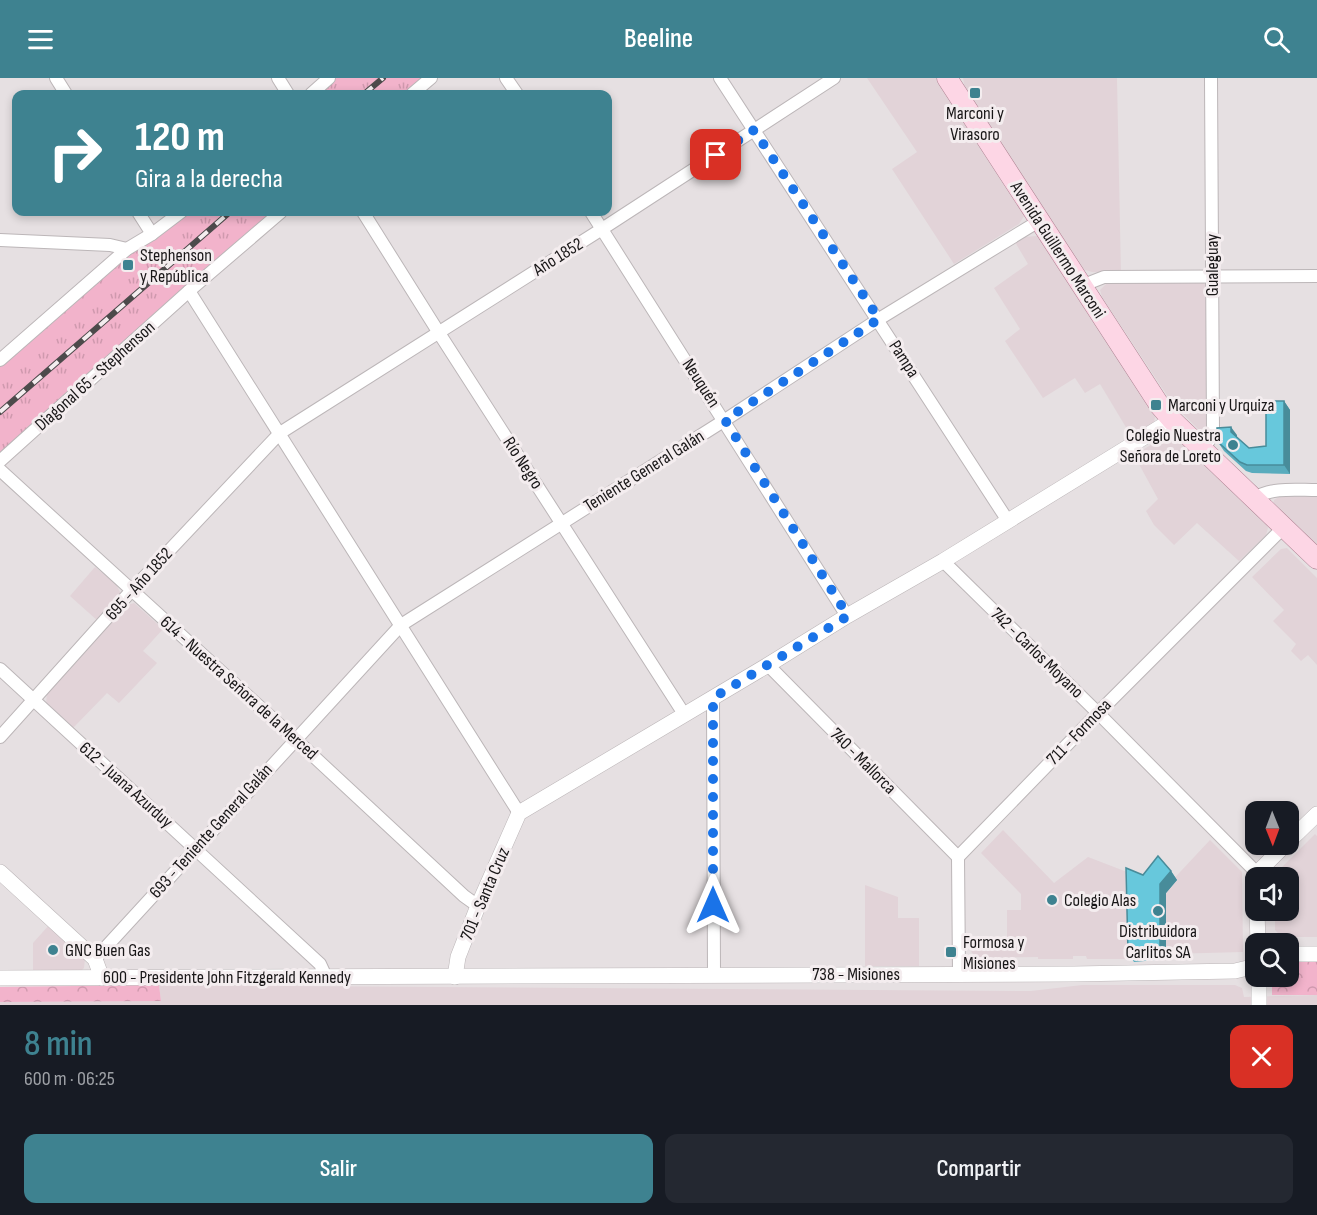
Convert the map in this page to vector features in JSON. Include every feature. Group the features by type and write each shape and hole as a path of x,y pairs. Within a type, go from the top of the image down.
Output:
{"main road":[{"name":"Avenida Guillermo Marconi","path":"947,78 1160,406 1317,559"}],"street":[{"path":"316,90 329,78"},
{"path":"417,90 431,78"},
{"name":"Pampa","path":"720,78 879,319 1008,521"},
{"name":"Año 1852","path":"280,433 602,229 834,78"},
{"name":"Gualeguay","path":"1203,450 1213,430 1210,78"},
{"path":"141,216 152,234"},
{"path":"0,360 127,249 176,216"},
{"name":"Diagonal 65 - Stephenson","path":"0,461 189,291 276,216"},
{"name":"Río Negro","path":"366,216 684,714"},
{"name":"Neuquén","path":"594,216 848,616"},
{"name":"Teniente General Galán","path":"401,625 725,420 879,319 1039,221"},
{"path":"0,240 110,245 127,249"},
{"path":"1081,286 1104,277 1317,276"},
{"path":"189,291 519,813 943,561 1172,420"},
{"name":"695 - Año 1852","path":"0,737 132,590 280,433"},
{"name":"614 - Nuestra Señora de la Merced","path":"0,470 464,896 478,906"},
{"path":"1254,498 1266,491 1317,490"},
{"name":"711 - Formosa","path":"958,857 1284,527"},
{"name":"742 - Carlos Moyano","path":"943,561 1098,713 1249,867"},
{"name":"693 - Teniente General Galán","path":"95,959 401,625"},
{"name":"740 - Mallorca","path":"768,665 958,857"},
{"name":"612 - Juana Azurduy","path":"0,669 320,964 326,976"},
{"path":"713,698 714,975"},
{"name":"701 - Santa Cruz","path":"455,976 458,957 478,906 519,813"},
{"path":"1299,831 1317,814"},
{"path":"1264,867 1276,855"},
{"path":"958,857 959,974"},
{"path":"0,872 95,959 102,978"},
{"path":"1299,954 1317,954"},
{"name":"738 - Misiones","path":"455,976 959,974 1235,971 1245,969"},
{"name":"600 - Presidente John Fitzgerald Kennedy","path":"0,978 455,976"},
{"path":"1259,987 1259,1005"}],"shaded area":[{"path":"867,78 939,78 1026,213 1019,224 954,264 892,169 917,152"},
{"path":"963,78 1117,78 1121,273 1092,272 1082,269 965,89"},
{"path":"1024,237 1041,238 1151,403 1155,417 1154,423 1133,439 1100,384 1085,393 1075,378 1043,398 1005,341 1020,329 994,288 1028,264 1015,242"},
{"path":"1200,282 1206,284 1209,289 1208,427 1203,430 1199,430 1172,403 1102,297 1100,290 1107,283"},
{"path":"1175,435 1265,521 1268,528 1266,535 1239,561 1197,523 1174,545 1154,525 1146,511 1158,499 1134,455 1166,436"},
{"path":"1282,495 1317,495 1317,552 1273,504 1274,500"},
{"path":"1287,548 1317,578 1317,665 1308,655 1301,661 1291,651 1296,644 1273,621 1284,610 1252,577 1281,549"},
{"path":"95,567 116,584 120,592 120,596 98,621 70,596"},
{"path":"134,603 163,629 143,651 157,663 119,703 107,693 73,728 46,705 47,692 127,605"},
{"path":"1003,830 1054,883 1088,857 1166,887 1210,840 1242,872 1243,952 1131,955 1131,959 1087,959 1086,956 1073,956 1073,959 979,958 972,953 967,941 1007,940 1007,910 1021,910 1021,894 981,853"},
{"path":"1315,834 1317,836 1317,937 1299,937 1299,933 1278,933 1275,930 1275,921 1299,921 1299,867 1282,867 1294,855 1299,855 1299,850"},
{"path":"865,885 898,897 898,918 919,918 919,966 865,966"},
{"path":"50,924 85,959 84,968 81,971 33,972 33,943"},
{"path":"159,985 1031,991 1082,985 1235,985 1242,988 1244,997 1317,995 1317,1005 0,1005 0,1002 161,1001"}],"green space":[{"path":"329,78 431,78 417,90 316,90"},
{"path":"176,216 276,216 0,461 0,360"},
{"path":"1317,959 1317,995 1272,995 1272,987 1299,987 1299,960"},
{"path":"159,985 161,1001 0,1002 0,987"}],"building":[{"name":"Colegio Nuestra Señora de Loreto","path":"1266,401 1284,401 1284,465 1247,465 1240,462 1218,442 1217,428 1231,427 1231,432 1249,448 1266,446"},
{"path":"1158,856 1171,871 1160,884 1160,950 1128,953 1126,868 1143,875"}],"railway":[{"path":"369,90 383,78"},
{"path":"0,412 225,216"}],"place":[{"name":"Marconi y Virasoro","path":"975,93"},
{"name":"Stephenson y República","path":"128,265"},
{"name":"Marconi y Urquiza","path":"1156,405"},
{"name":"Colegio Nuestra Señora de Loreto","path":"1233,445"},
{"name":"Colegio Alas","path":"1052,900"},
{"name":"Distribuidora Carlitos SA","path":"1158,911"},
{"name":"GNC Buen Gas","path":"53,950"},
{"name":"Formosa y Misiones","path":"951,952"}],"route":[{"path":"713,905 713,698 848,616 725,420 879,319 754,130 716,155"}]}
